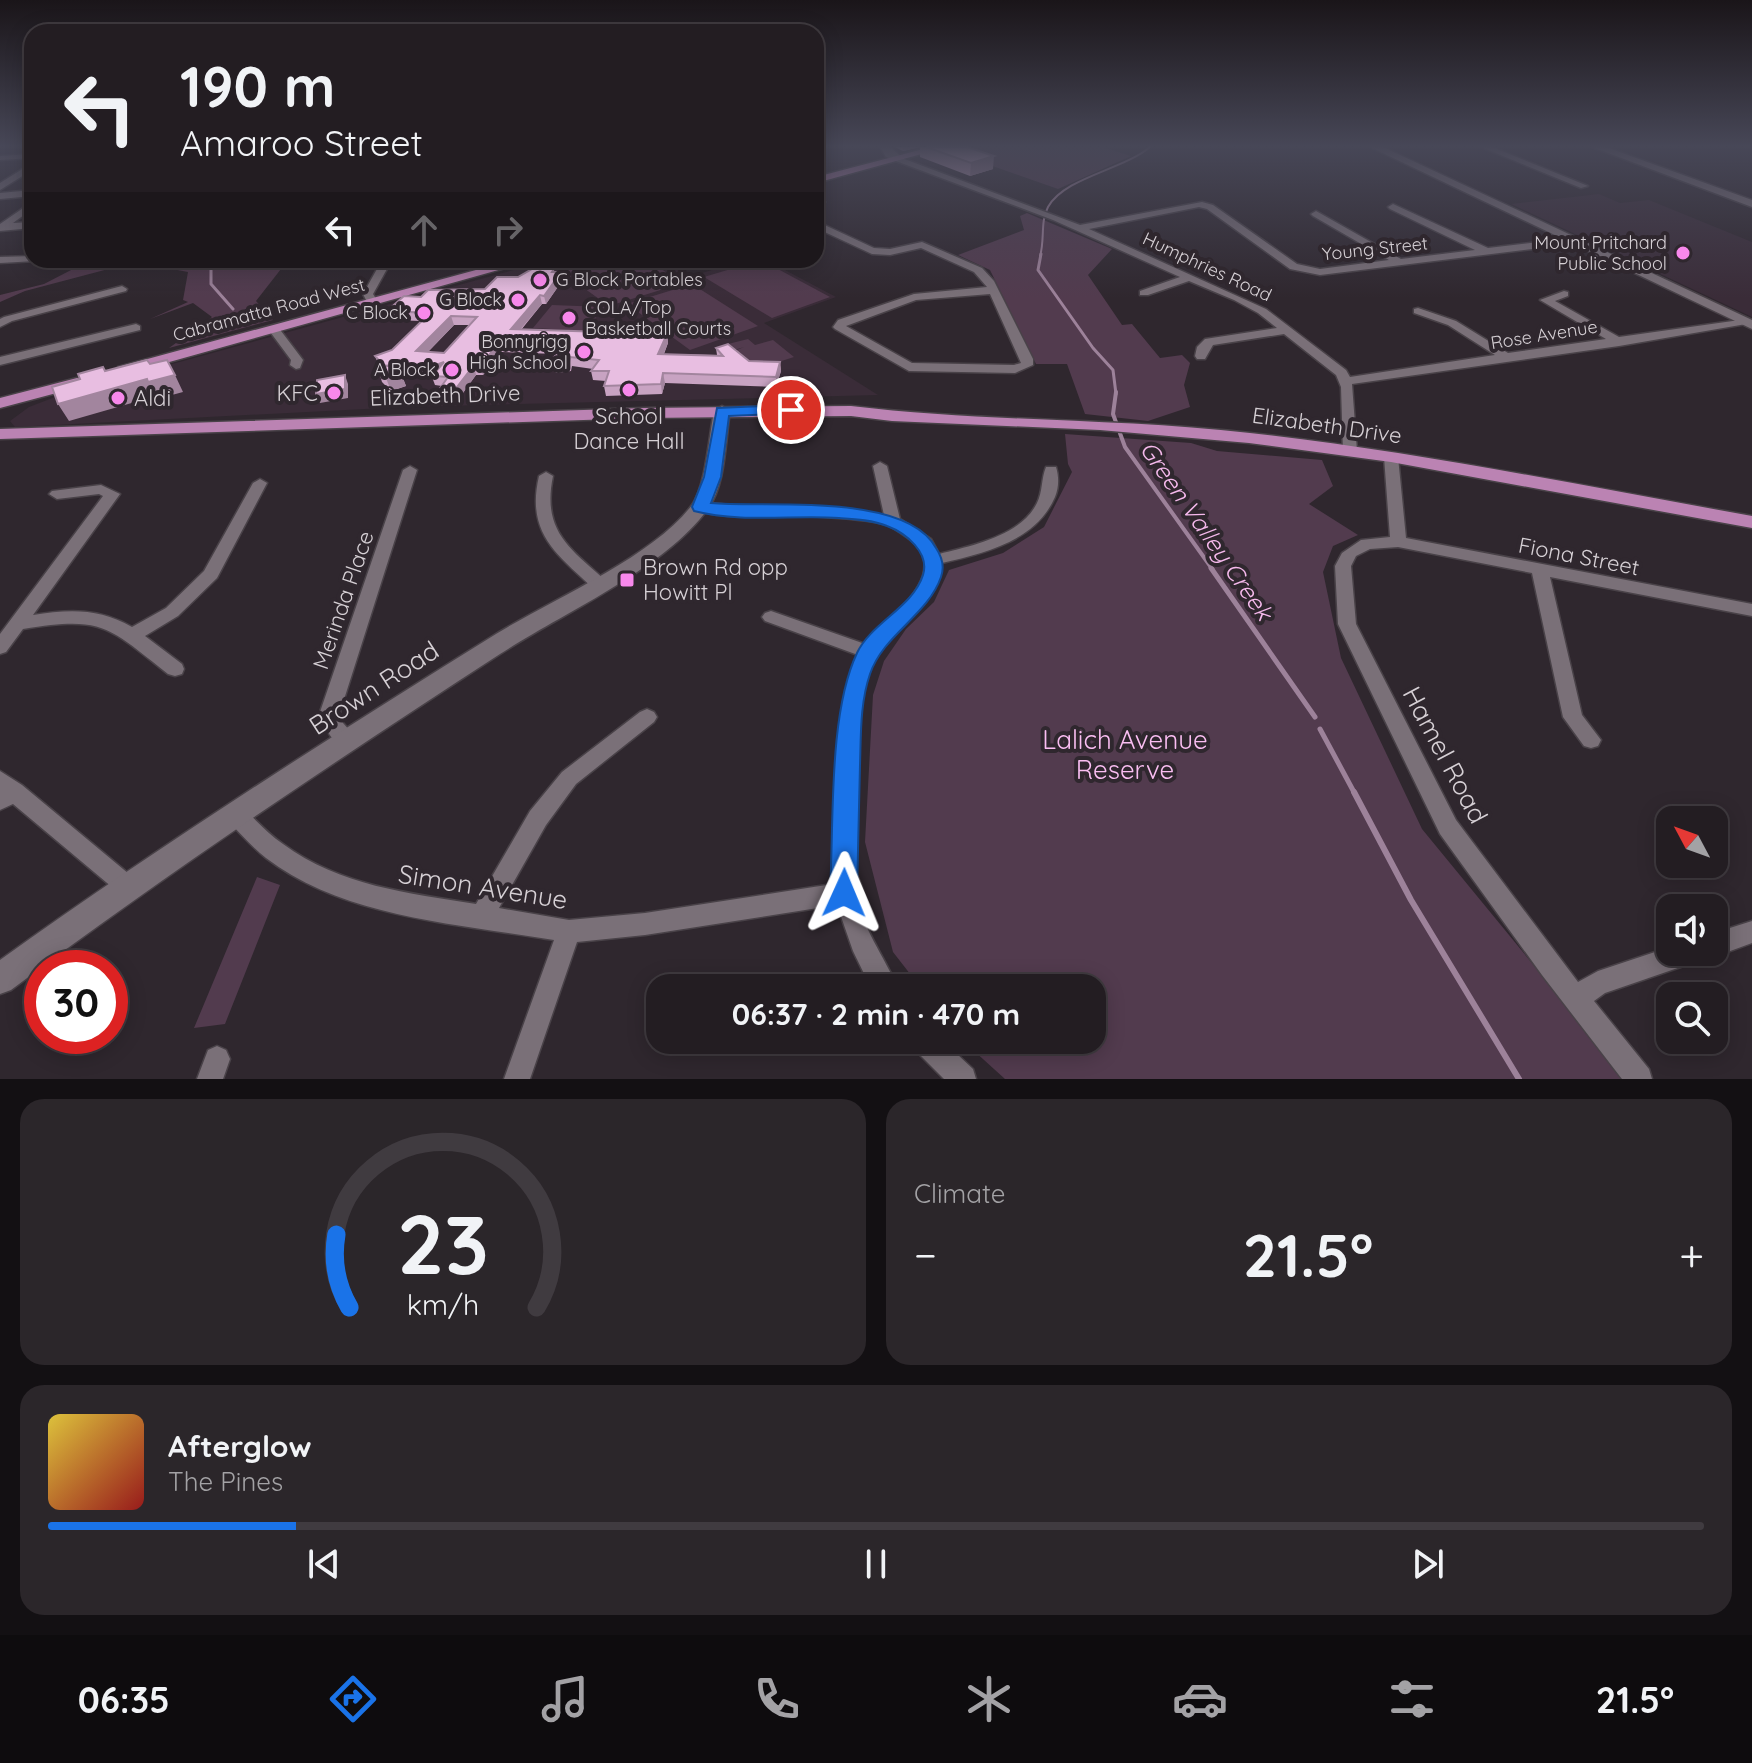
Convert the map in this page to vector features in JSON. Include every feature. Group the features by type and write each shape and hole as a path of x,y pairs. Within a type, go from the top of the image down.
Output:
{"main road":[{"name":"Cabramatta Road West","path":"0,407 66,385 498,268"},
{"name":"Elizabeth Drive","path":"3,436 721,417 892,416 1100,425 1150,428 1391,457 1752,522"}],"street":[{"name":"Humphries Road","path":"1002,197 1056,218 1252,305 1333,365 1346,381"},
{"path":"1481,197 1750,324"},
{"name":"Young Street","path":"1079,228 1199,204 1210,207 1294,267 1334,272 1573,241"},
{"path":"1393,207 1486,252"},
{"path":"2,227 24,211"},
{"path":"1316,214 1401,263"},
{"path":"2,227 24,226"},
{"path":"824,228 872,251 890,252 914,245 929,248 978,270 993,290 1027,365 1008,370 909,367 839,327 842,322 914,297 993,290"},
{"path":"0,260 24,259"},
{"path":"372,302 368,294 383,268"},
{"path":"1144,293 1189,277"},
{"path":"0,324 8,319 122,289"},
{"path":"1564,294 1546,300 1619,342"},
{"path":"1418,311 1452,323 1507,358"},
{"name":"Rose Avenue","path":"1346,381 1750,324"},
{"path":"0,361 136,328"},
{"path":"274,329 297,360 296,365"},
{"path":"1201,356 1203,347 1209,342 1288,330"},
{"path":"1346,381 1350,451"},
{"name":"Brown Road","path":"0,979 234,813 666,544 700,507 713,477 721,417"},
{"path":"1391,457 1398,542"},
{"path":"880,466 893,521"},
{"name":"Merinda Place","path":"348,740 334,727 330,712 410,470"},
{"path":"934,560 986,548 1013,535 1031,521 1052,483 1051,470"},
{"path":"546,476 540,494 548,535 599,584"},
{"path":"131,636 172,612 211,574 260,483"},
{"path":"0,647 112,494 104,489 57,494"},
{"path":"700,507 751,512 856,514 893,521 925,543 934,560 933,575 923,593 868,652 858,677 850,718 844,893 865,951 877,974"},
{"name":"Fiona Street","path":"1398,542 1752,610"},
{"name":"Hamel Road","path":"1398,542 1367,544 1350,553 1343,566 1347,624 1448,827 1639,1079"},
{"path":"1540,571 1573,717 1591,740"},
{"path":"20,623 83,616 99,618 131,636 175,669"},
{"path":"771,617 868,652"},
{"path":"482,916 538,818 569,778 647,717"},
{"path":"5,791 127,886"},
{"name":"Simon Avenue","path":"234,813 274,851 320,879 377,899 569,931 645,924 844,893"},
{"path":"517,1079 569,931"},
{"path":"1728,940 1752,932"},
{"path":"1576,999 1598,983 1656,964"},
{"path":"937,1054 963,1079"}],"shaded area":[{"name":"Mount Pritchard Public School","path":"1569,197 1607,197 1620,203 1649,200 1752,242 1752,317 1511,204"},
{"name":"Bonnyrigg High School","path":"521,268 674,268 689,277 719,268 781,268 836,297 764,323 878,395 404,407 15,427 10,421 29,407 63,394"}],"green space":[{"path":"1027,213 1112,249 1088,275 1122,325 1132,324 1160,358 1182,355 1190,363 1184,385 1190,407 1148,421 1085,414 1067,364 1036,364 990,270 958,255 1024,230 1020,216"},
{"path":"112,268 25,291 0,302 0,295 44,284 73,269"},
{"path":"167,268 282,268 256,301 273,320 169,348 212,317 193,303 150,319 188,302 183,300 188,272"},
{"path":"556,268 660,268 683,283 609,306"},
{"path":"734,268 776,268 830,297 772,318 704,277"},
{"path":"692,284 758,326 690,350 627,304"},
{"name":"COLA/Top Basketball Courts","path":"552,305 604,307 586,331 533,328"},
{"path":"748,339 755,345 773,340 794,357 753,370 732,352 744,347 731,351 724,345"},
{"name":"Lalich Avenue Reserve","path":"1065,434 1191,443 1217,451 1322,460 1333,486 1309,504 1358,535 1333,546 1323,572 1341,658 1422,829 1627,1079 1005,1079 977,1054 1106,1054 1106,974 910,974 893,952 865,842 873,695 884,661 906,629 934,602 949,570 1003,553 1044,527 1072,472 1068,464"},
{"path":"257,877 280,885 225,1024 194,1028"}],"building":[{"path":"534,268 555,268 552,272 561,272 544,296 540,295 511,329 667,334 658,354 723,356 716,348 728,344 749,361 780,362 776,377 663,373 661,384 604,386 609,371 591,371 599,360 570,357 569,362 553,363 558,344 499,343 480,366 474,365 457,387 441,387 448,377 432,376 444,362 428,368 388,366 375,356 392,350 430,313 387,311 404,296 421,297 428,290 485,289 497,277 518,277","holes":["451,316 477,317 444,353 416,351"]},
{"path":"147,360 150,364 167,360 175,375 148,382 147,379 58,404 52,387 80,379 78,374 103,367 105,371"},
{"path":"393,364 401,373 386,378 378,369"},
{"path":"345,375 345,389 316,394 317,380"}],"waterway":[{"name":"Green Valley Creek","path":"1040,256 1046,213 1056,197"},
{"name":"Green Valley Creek","path":"1041,254 1038,270 1093,348 1113,370 1116,393"},
{"path":"211,268 211,284 233,309"},
{"name":"Green Valley Creek","path":"1116,393 1113,414 1125,447 1213,570"},
{"name":"Green Valley Creek","path":"1211,568 1315,717"},
{"name":"Green Valley Creek","path":"1320,729 1355,794"},
{"name":"Green Valley Creek","path":"1354,792 1411,900 1519,1079"}],"place":[{"name":"Mount Pritchard Public School","path":"1683,253"},
{"name":"G Block Portables","path":"540,280"},
{"name":"G Block","path":"518,300"},
{"name":"C Block","path":"424,313"},
{"name":"COLA/Top Basketball Courts","path":"569,318"},
{"name":"Bonnyrigg High School","path":"584,352"},
{"name":"A Block","path":"452,370"},
{"name":"School Dance Hall","path":"629,390"},
{"name":"KFC","path":"334,393"},
{"name":"Aldi","path":"118,398"},
{"name":"Brown Rd opp Howitt Pl","path":"627,580"}],"route":[{"path":"791,410 722,411 713,477 700,507 751,512 856,514 893,521 925,543 934,560 933,575 923,593 895,619 868,652 858,677 850,718 844,893"}]}
